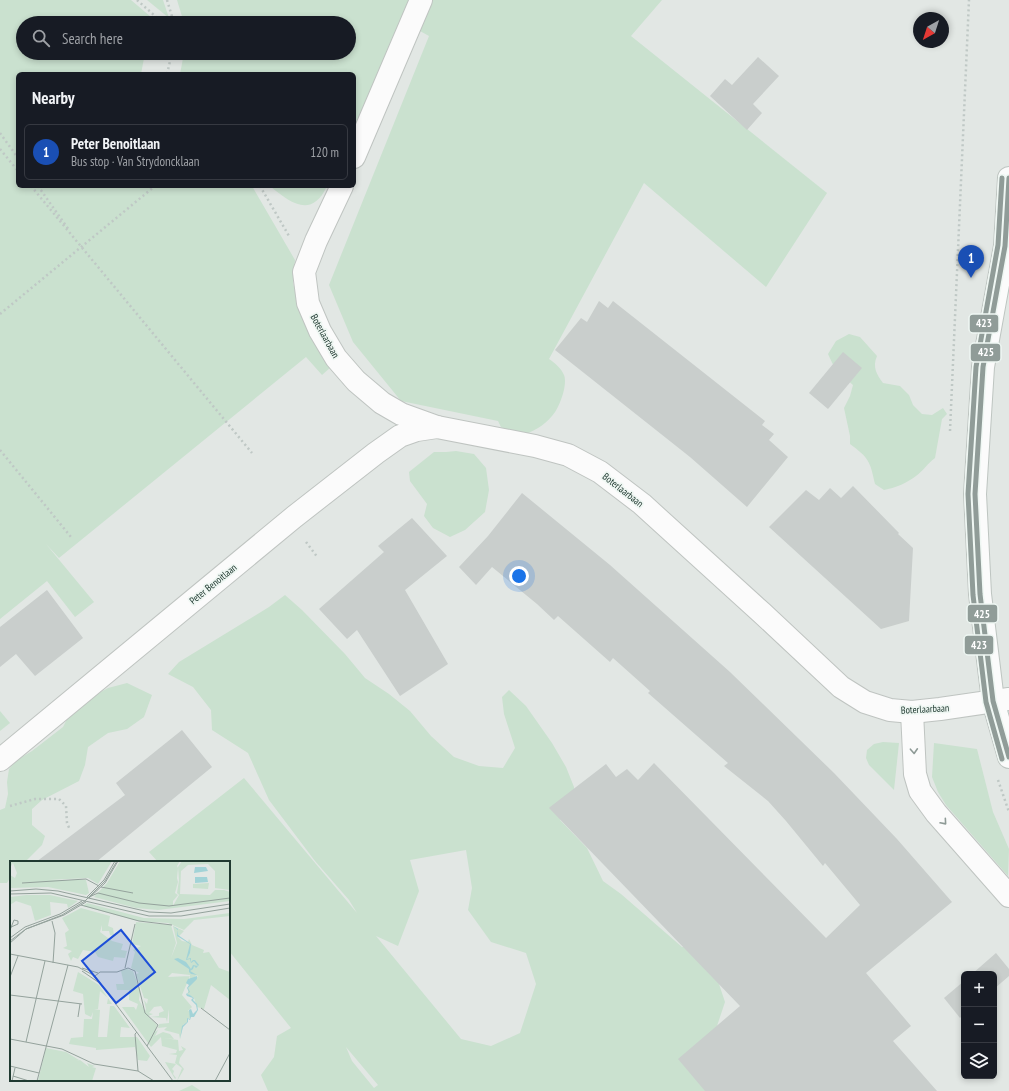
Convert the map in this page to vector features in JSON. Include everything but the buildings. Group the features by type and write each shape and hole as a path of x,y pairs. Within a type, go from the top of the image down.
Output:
{"street":[{"path":"356,152 421,0"},
{"path":"1009,178 1005,246 983,366 975,494 980,594 1001,700 1009,758"},
{"name":"Boterlaarbaan","path":"341,188 316,241 304,272 308,303 320,331 336,358 356,381 382,403 401,414 437,427 535,446 568,455 600,472 647,509 841,687 865,702 890,710 912,712 1001,700"},
{"path":"1005,246 1009,300"},
{"name":"Peter Benoitlaan","path":"0,760 294,517 376,453 400,436 417,430 437,427"},
{"path":"912,712 915,774 920,791 936,813 1009,896"}],"path":[{"path":"137,0 155,16"},
{"path":"167,0 172,16"},
{"path":"167,72 170,60"},
{"path":"0,133 16,155"},
{"path":"0,149 16,169"},
{"path":"32,188 252,453"},
{"path":"39,188 81,247"},
{"path":"0,314 153,188"},
{"path":"261,188 291,241 304,272"},
{"path":"0,450 71,538"},
{"path":"10,806 35,800 59,799 66,806 67,824 70,830"}],"green space":[{"path":"0,0 131,0 150,16 16,16 16,60 144,60 141,72 16,72 16,188 253,188 295,260 293,283 299,308 331,367 322,375 306,357 59,558 46,544 94,602 75,617 47,581 0,619"},
{"path":"147,0 163,0 168,16"},
{"path":"177,0 410,0 356,122 356,72 180,72 183,60 356,60 356,16 182,16"},
{"path":"432,0 662,0 631,36 827,193 766,287 644,183 549,359 561,370 565,379 564,391 555,413 542,426 521,436 501,427 498,421 401,401 353,342 329,285 429,36 420,31"},
{"path":"272,188 326,188 315,202 308,205 300,205 285,198"},
{"path":"849,334 860,337 877,356 875,367 877,374 883,383 900,386 909,395 913,405 922,414 932,415 943,408 947,414 942,419 935,458 912,479 901,485 884,490 875,484 872,470 868,461 850,444 850,436 844,408 850,396 853,385 836,371 828,354 836,341"},
{"path":"456,451 474,454 486,468 489,490 485,512 465,530 450,537 433,528 424,516 427,504 410,481 409,472 434,452"},
{"path":"285,595 302,610 345,654 365,678 389,694 410,711 431,736 454,757 479,766 503,768 515,748 504,714 502,697 509,690 526,706 552,743 566,767 574,787 574,809 560,820 587,848 603,881 621,894 682,947 692,946 712,963 725,1002 713,1038 725,1091 268,1091 261,1075 274,1057 277,1036 291,1028 230,952 230,861 157,861 149,852 244,778 357,913 349,900 315,861 269,800 248,753 212,730 211,710 193,687 168,674 179,662 269,607","holes":["466,850 472,888 468,910 491,942 526,953 536,984 520,1033 491,1046 461,1039 376,936 398,946 419,891 410,860","346,1047 378,1085 374,1088 352,1061"]},
{"path":"127,683 152,695 144,717 127,729 108,733 88,747 85,765 79,781 42,800 32,809 32,825 45,836 42,845 26,861 10,861 10,878 7,883 0,883 0,810 5,808 8,794 7,782 9,769 17,760 32,751 63,727 73,707 108,688"},
{"path":"0,711 10,723 0,731"},
{"path":"883,742 899,743 894,790 869,765 866,758 867,750 874,744"},
{"path":"934,743 977,749 993,812 1009,849 1008,876 946,805 938,792 932,777"},
{"path":"192,1085 201,1091 179,1091"}],"transit line":[{"name":"423","path":"1002,178 998,245 976,367 968,494 973,595 986,702 1002,759"},
{"name":"425","path":"1009,178 1005,246 983,367 975,494 980,594 993,701 1009,757"}],"place":[{"name":"Peter Benoitlaan","path":"971,278"}]}
